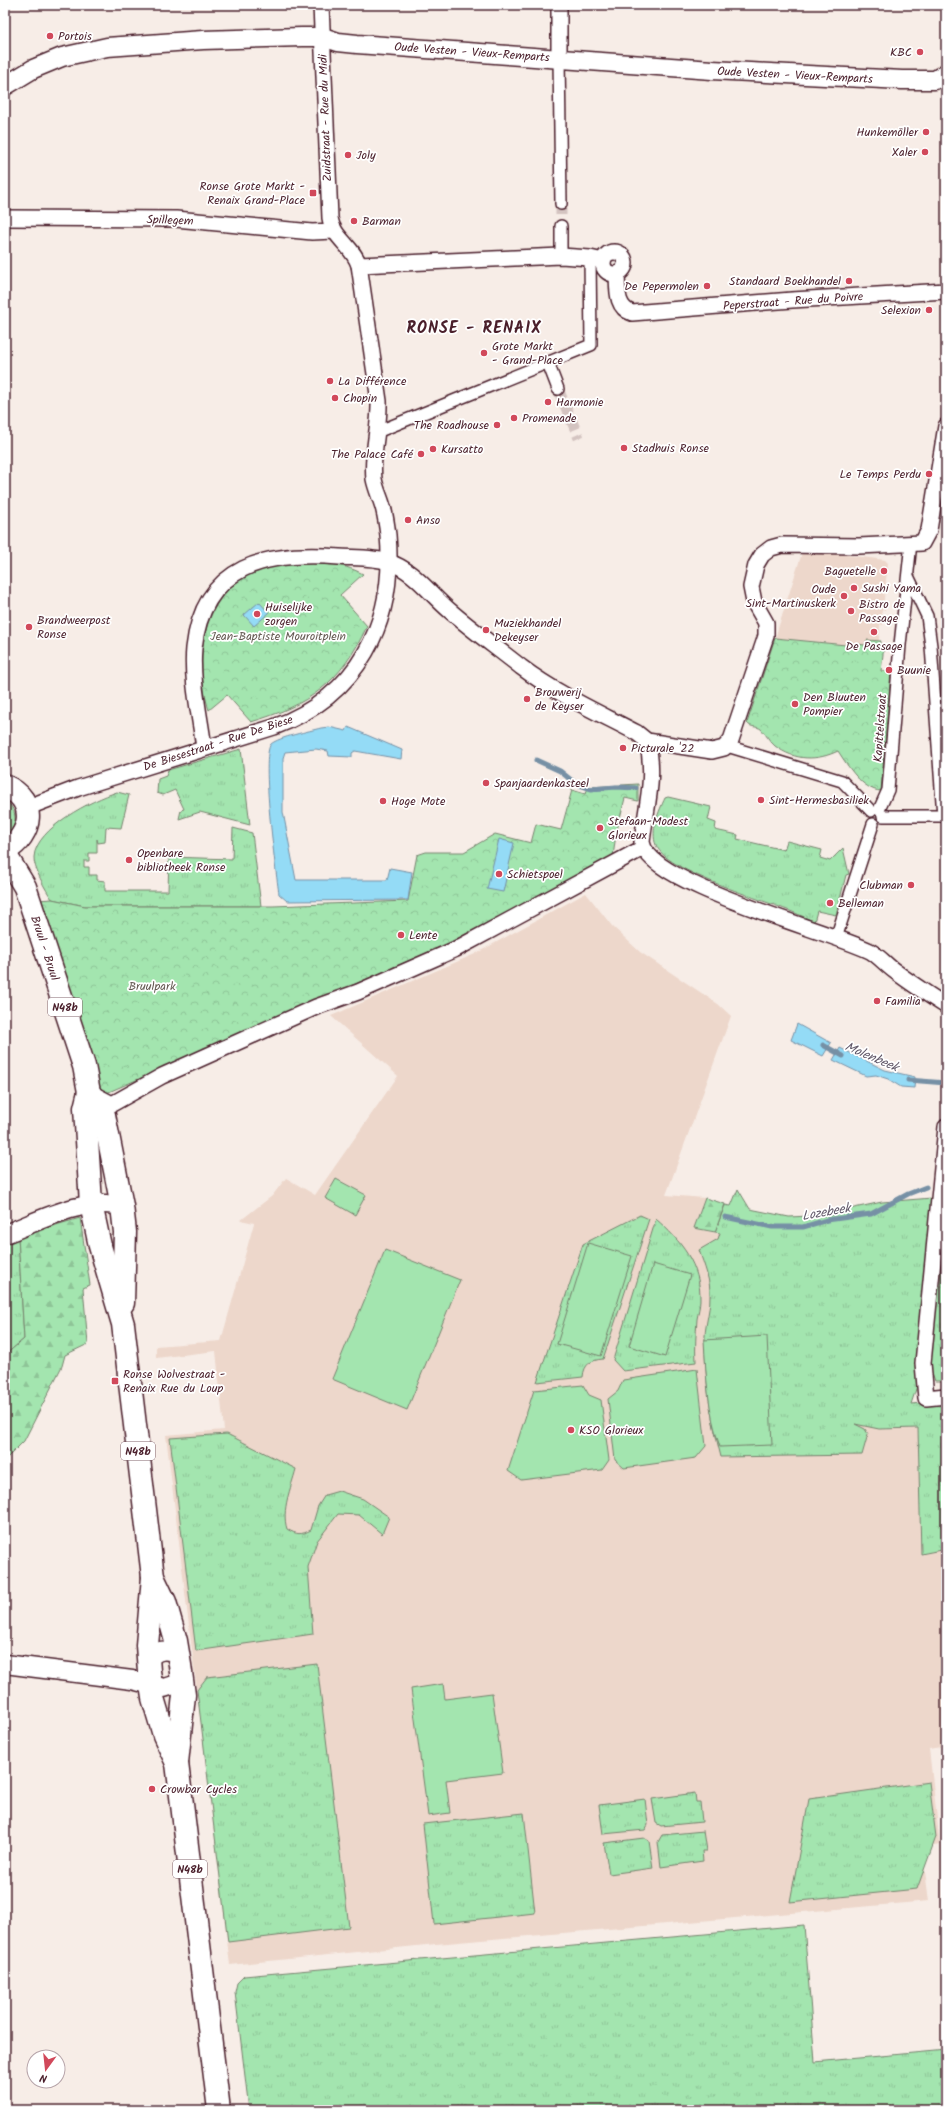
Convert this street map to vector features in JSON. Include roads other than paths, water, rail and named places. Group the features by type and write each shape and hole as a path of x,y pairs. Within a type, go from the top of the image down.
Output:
{"main road":[{"path":"5,786 21,797 26,808 28,822 22,838 5,853"},
{"name":"Bruul - Bruul","path":"5,853 25,887 84,1066 89,1092"},
{"name":"N48b","path":"89,1092 85,1108 90,1204 100,1246 123,1324"},
{"name":"N48b","path":"89,1092 104,1115 122,1206 125,1232 123,1324 153,1577 150,1601 148,1659 151,1685 164,1735 177,1763"},
{"name":"N48b","path":"153,1577 165,1602 178,1654 182,1678 184,1695 177,1763 219,2110"}],"street":[{"name":"Zuidstraat - Rue du Midi","path":"321,5 323,37 322,74 329,210 334,231"},
{"path":"559,5 561,204"},
{"name":"Oude Vesten - Vieux-Remparts","path":"5,86 33,69 62,56 107,47 203,40 323,37 338,42 357,44 712,70 902,80 936,80 946,73"},
{"name":"Spillegem","path":"5,218 176,219 312,232 334,231"},
{"path":"561,226 562,256"},
{"path":"334,231 354,253 359,265 379,401 377,432 591,345 596,259 562,256 359,265"},
{"name":"Peperstraat - Rue du Poivre","path":"596,259 608,272 617,274 620,304 628,311 639,313 792,300 946,291"},
{"path":"548,363 558,389"},
{"path":"204,748 196,692 194,648 200,620 206,607 223,583 235,572 251,564 283,556 314,555 388,562 414,576 455,615 558,693 637,733 647,740 718,751 727,746 731,740 766,636 766,623 754,602 751,587 754,571 762,556 771,548 782,545 859,546 922,543 928,533 939,478 946,426"},
{"name":"De Biesestraat - Rue De Biese","path":"26,808 78,788 290,721 318,706 346,681 367,652 379,626 383,606 388,562 388,536 384,511 374,480 373,460 377,432"},
{"name":"Kapittelstraat","path":"878,812 888,790 900,645 911,543"},
{"path":"836,938 873,824 868,817 878,812 944,816 931,646 927,616 908,575"},
{"path":"647,740 650,756 650,795 643,834 643,848 662,866 716,894 872,952 904,978 946,1006"},
{"path":"727,746 842,781 878,812"},
{"path":"89,1092 112,1104 162,1076 302,1013 358,992 456,948 643,848"},
{"path":"946,1127 923,1363 926,1398 946,1396"},
{"path":"5,1234 75,1208 90,1204 122,1206"},
{"path":"148,1659 158,1651 164,1650 178,1654"},
{"path":"5,1664 113,1677 142,1682 164,1688 177,1684 182,1678"}],"water":[{"path":"259,602 269,613 254,626 244,615"},
{"path":"329,727 346,731 348,727 402,750 401,759 355,751 352,753 352,757 329,756 328,751 316,749 285,752 283,758 283,812 296,880 387,880 390,868 412,872 408,900 287,901 279,894 268,791 268,753 271,744 275,741"},
{"path":"499,839 514,843 503,892 487,889"},
{"path":"797,1024 831,1043 823,1056 791,1040"},
{"path":"840,1048 885,1070 915,1077 914,1088 901,1087 888,1079 876,1075 866,1076 833,1060"}],"waterway":[{"name":"Molenbeek","path":"536,760 560,771 576,784 591,789 616,787 636,788"},
{"name":"Molenbeek","path":"823,1045 843,1056"},
{"name":"Molenbeek","path":"908,1080 946,1083"},
{"name":"Lozebeek","path":"725,1217 772,1227 803,1227 827,1220 871,1214 908,1194 926,1187"}],"tunnel":[{"path":"561,204 561,226"},
{"path":"558,389 579,438"}],"place":[{"name":"Portois","path":"50,36"},
{"name":"KBC","path":"920,52"},
{"name":"Hunkemöller","path":"926,132"},
{"name":"Xaler","path":"925,152"},
{"name":"Joly","path":"348,155"},
{"name":"Ronse Grote Markt - Renaix Grand-Place","path":"313,193"},
{"name":"Barman","path":"354,221"},
{"name":"Standaard Boekhandel","path":"849,281"},
{"name":"De Pepermolen","path":"707,286"},
{"name":"Selexion","path":"929,310"},
{"name":"Grote Markt - Grand-Place","path":"484,353"},
{"name":"La Différence","path":"330,381"},
{"name":"Chopin","path":"335,398"},
{"name":"Harmonie","path":"548,402"},
{"name":"Promenade","path":"514,418"},
{"name":"The Roadhouse","path":"497,425"},
{"name":"Stadhuis Ronse","path":"624,448"},
{"name":"Kursatto","path":"433,449"},
{"name":"The Palace Café","path":"421,454"},
{"name":"Le Temps Perdu","path":"929,474"},
{"name":"Anso","path":"408,520"},
{"name":"Baguetelle","path":"884,571"},
{"name":"Sushi Yama","path":"854,588"},
{"name":"Oude Sint-Martinuskerk","path":"844,596"},
{"name":"Bistro de Passage","path":"851,611"},
{"name":"Huiselijke zorgen","path":"257,614"},
{"name":"Brandweerpost Ronse","path":"29,627"},
{"name":"Muziekhandel Dekeyser","path":"486,630"},
{"name":"De Passage","path":"874,632"},
{"name":"Buunie","path":"889,670"},
{"name":"Brouwerij de Keyser","path":"527,699"},
{"name":"Den Bluuten Pompier","path":"795,704"},
{"name":"Picturale '22","path":"623,748"},
{"name":"Spanjaardenkasteel","path":"486,783"},
{"name":"Sint-Hermesbasiliek","path":"761,800"},
{"name":"Hoge Mote","path":"383,801"},
{"name":"Stefaan-Modest Glorieux","path":"600,828"},
{"name":"Openbare bibliotheek Ronse","path":"129,860"},
{"name":"Schietspoel","path":"499,874"},
{"name":"Clubman","path":"911,885"},
{"name":"Belleman","path":"830,903"},
{"name":"Lente","path":"401,935"},
{"name":"Familia","path":"877,1001"},
{"name":"Ronse Wolvestraat - Renaix Rue du Loup","path":"115,1381"},
{"name":"KSO Glorieux","path":"571,1430"},
{"name":"Crowbar Cycles","path":"152,1789"}],"district":[{"name":"RONSE - RENAIX","path":"474,327"}],"park label":[{"name":"Jean-Baptiste Mouroitplein","path":"278,636"},
{"name":"Bruulpark","path":"152,986"}]}
